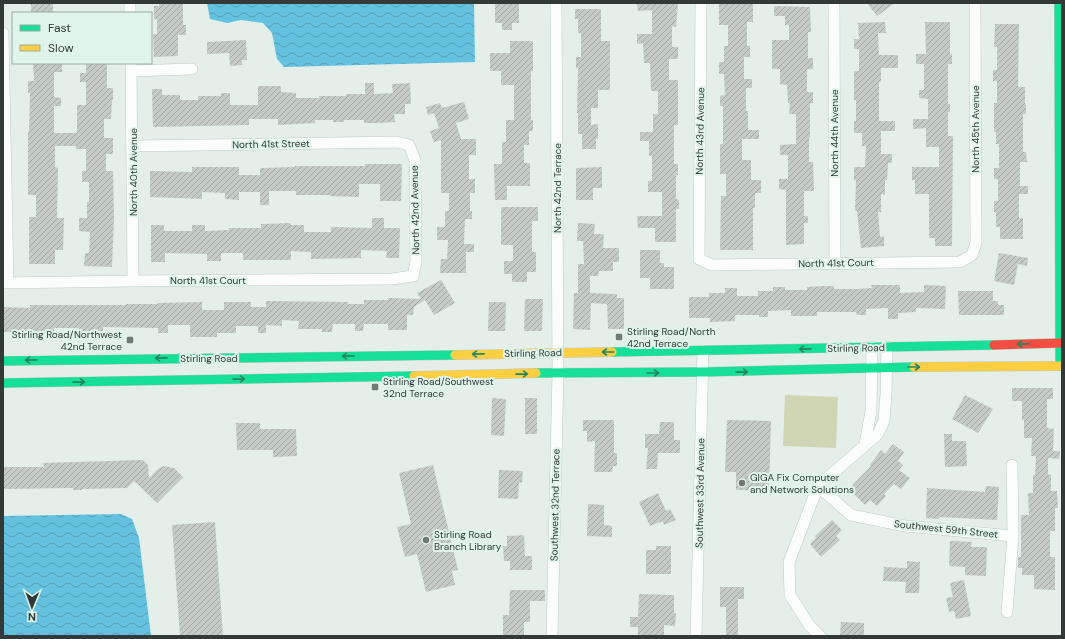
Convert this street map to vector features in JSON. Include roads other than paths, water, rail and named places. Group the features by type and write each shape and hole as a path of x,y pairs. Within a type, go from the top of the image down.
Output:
{"main road":[{"path":"1059,3 1061,366"},
{"name":"Stirling Road","path":"3,383 40,383 200,369 307,357 703,351 1061,343"},
{"name":"Stirling Road","path":"3,361 66,360 200,369 558,373 703,372 887,367 1061,366"},
{"path":"40,383 61,372 65,368 66,360"}],"street":[{"name":"North 42nd Terrace","path":"556,3 558,373"},
{"name":"North 43rd Avenue","path":"699,259 701,3"},
{"name":"North 44th Avenue","path":"834,3 835,263"},
{"name":"North 45th Avenue","path":"972,255 976,243 975,3"},
{"path":"3,33 6,283"},
{"path":"131,67 192,69"},
{"name":"North 40th Avenue","path":"131,67 133,281"},
{"name":"North 41st Street","path":"132,146 397,142 409,145"},
{"name":"North 42nd Avenue","path":"409,145 415,160 416,262 413,276"},
{"name":"North 41st Court","path":"699,259 712,264 960,262 972,255"},
{"name":"North 41st Court","path":"6,283 392,279 413,276"},
{"path":"865,444 871,411 872,347"},
{"path":"820,636 810,625 790,594 789,562 818,486 878,434 884,421 887,347"},
{"name":"Southwest 33rd Avenue","path":"696,636 703,351"},
{"name":"Southwest 32nd Terrace","path":"552,636 558,373"},
{"path":"865,444 860,440 860,435 865,404 871,394"},
{"path":"871,411 885,412"},
{"path":"1007,612 1013,536 1012,465"},
{"name":"Southwest 59th Street","path":"818,486 851,515 904,526 1013,536"}],"water":[{"path":"207,3 474,3 475,62 284,67 277,59 272,33 263,23 241,20 227,23 210,19"},
{"path":"121,514 132,519 139,538 151,636 3,636 3,516"}],"place":[{"name":"Stirling Road/North 42nd Terrace","path":"619,337"},
{"name":"Stirling Road/Northwest 42nd Terrace","path":"130,340"},
{"name":"Stirling Road/Southwest 32nd Terrace","path":"375,387"},
{"name":"GIGA Fix Computer and Network Solutions","path":"742,483"},
{"name":"Stirling Road Branch Library","path":"426,540"}]}
